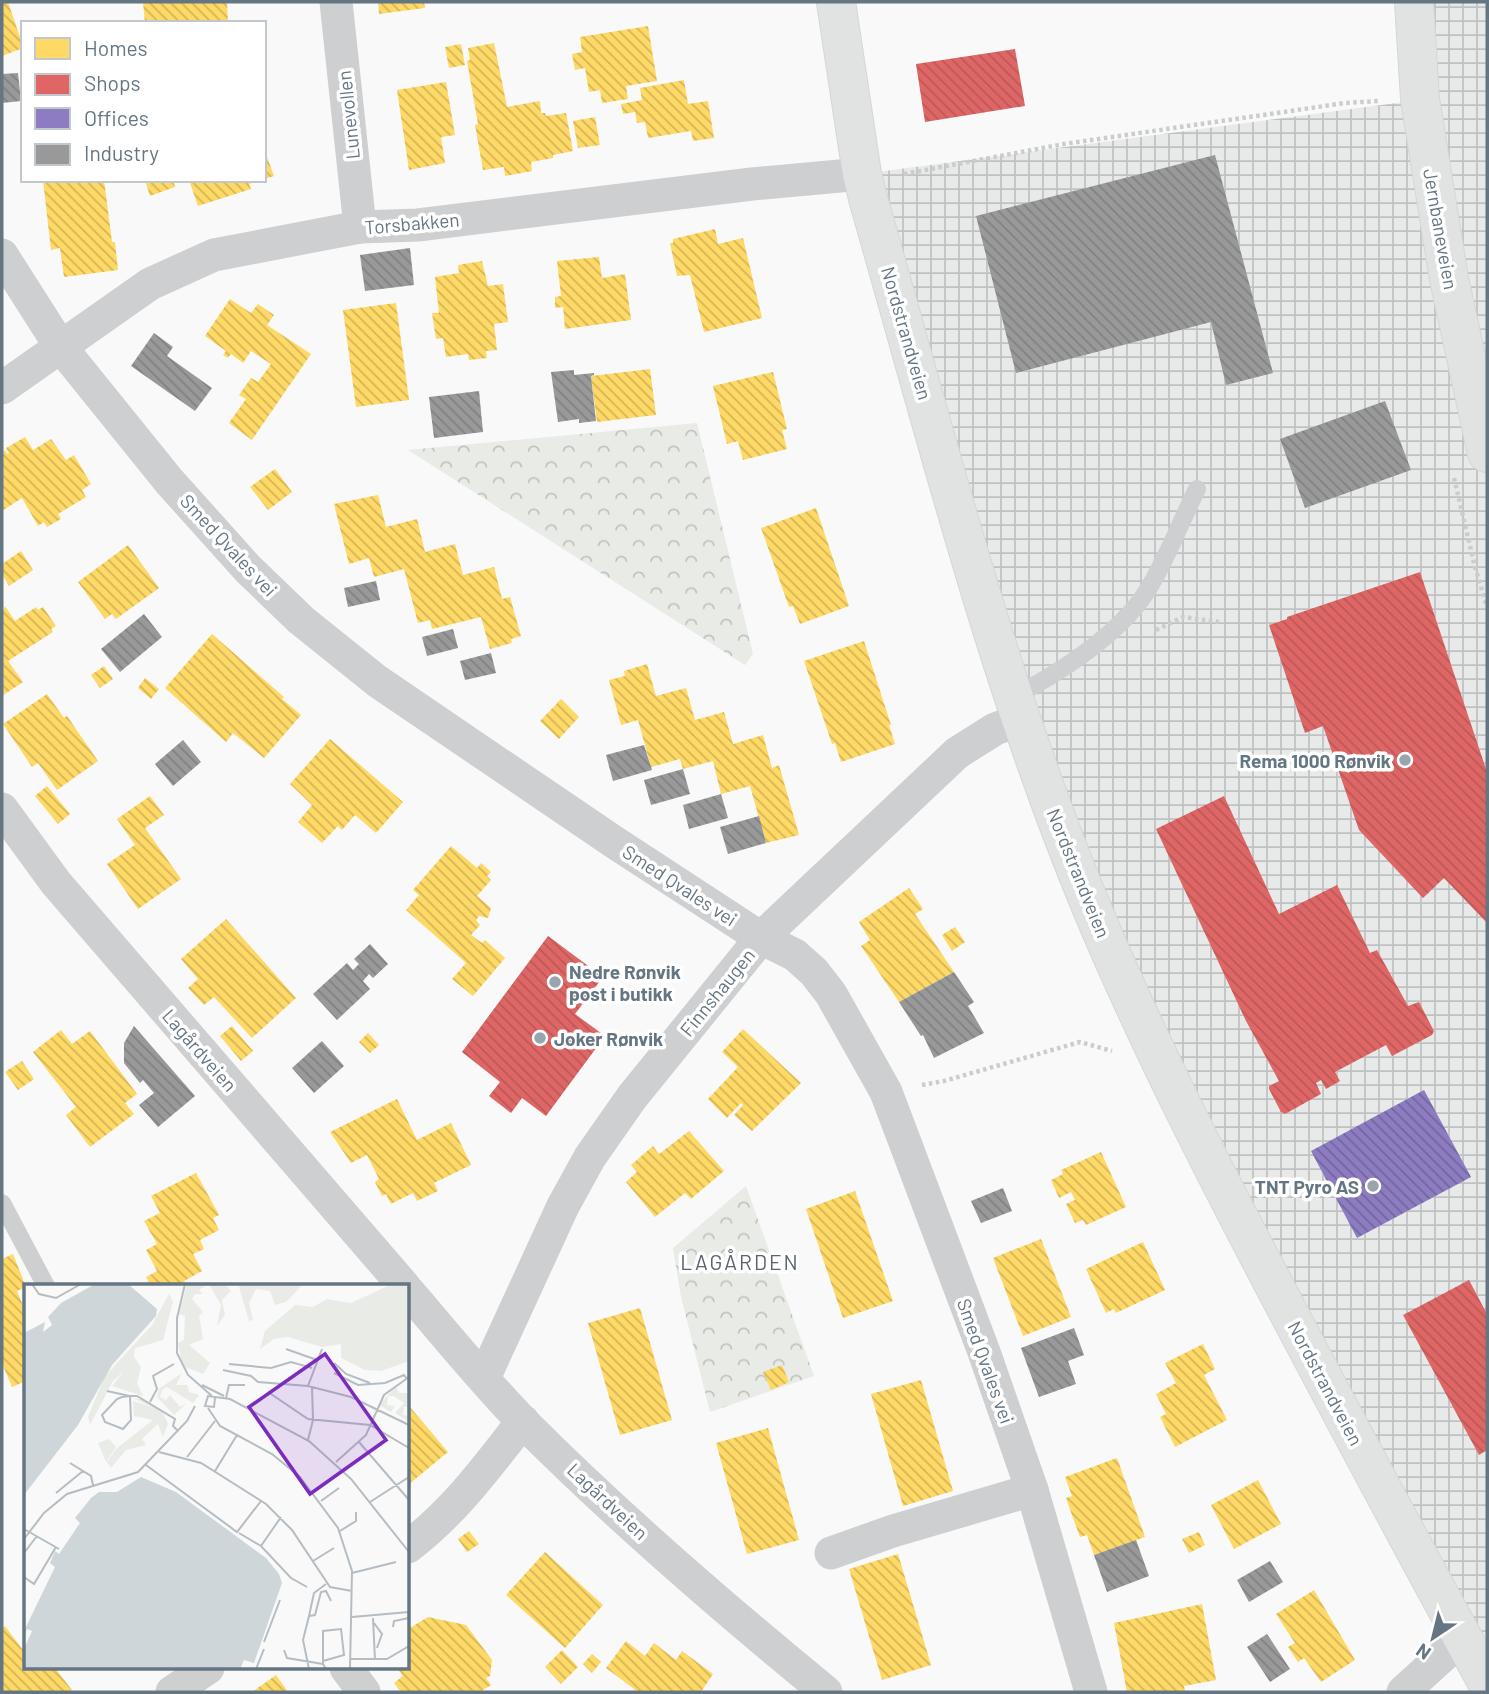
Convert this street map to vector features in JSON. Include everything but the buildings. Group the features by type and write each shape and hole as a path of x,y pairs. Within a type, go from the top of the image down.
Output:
{"main road":[{"name":"Nordstrandveien","path":"836,2 1016,708 1090,903 1153,1048 1250,1239 1442,1603 1487,1682"},
{"name":"Jernbaneveien","path":"1413,2 1420,99 1445,254 1487,453"}],"street":[{"name":"Lunevollen","path":"336,2 359,227"},
{"name":"Torsbakken","path":"2,388 150,284 214,255 359,227 418,225 752,184 879,175"},
{"name":"Smed Qvales vei","path":"2,255 60,346 169,481 248,569 302,620 377,681 614,842 761,938 795,955 814,972 831,994 886,1091 984,1352 1032,1490 1091,1692"},
{"name":"Finnshaugen","path":"484,1378 563,1206 590,1157 632,1097 761,938 957,753 995,730 1016,708"},
{"name":"Lagårdveien","path":"2,809 56,883 402,1284"},
{"name":"Lagårdveien","path":"410,1293 523,1421 642,1533 763,1641 826,1692"},
{"path":"410,1545 437,1524 482,1476 523,1421"},
{"path":"831,1553 893,1531 1032,1490"},
{"path":"1403,1692 1464,1639"},
{"path":"172,1692 205,1670"},
{"path":"348,1670 364,1692"}],"lane":[{"path":"1016,708 1039,684 1072,663 1126,618 1147,592 1197,489"},
{"path":"2,1203 45,1284"}],"path":[{"path":"879,175 1064,144 1380,100"},
{"path":"1112,629 1128,644 1183,617 1219,622"},
{"path":"886,1091 944,1081 1080,1042 1118,1053 1153,1048"}],"shaded area":[{"path":"1414,2 1487,2 1487,1683 1064,848 862,174 1419,100"}],"green space":[{"path":"697,423 753,654 745,665 408,450"},
{"path":"746,1186 814,1376 710,1412 681,1297 673,1248"}],"place":[{"name":"Rema 1000 Rønvik","path":"1405,760"},
{"name":"Nedre Rønvik post i butikk","path":"555,982"},
{"name":"Joker Rønvik","path":"540,1038"},
{"name":"TNT Pyro AS","path":"1373,1186"}],"district":[{"name":"LAGÅRDEN","path":"740,1261"}]}
